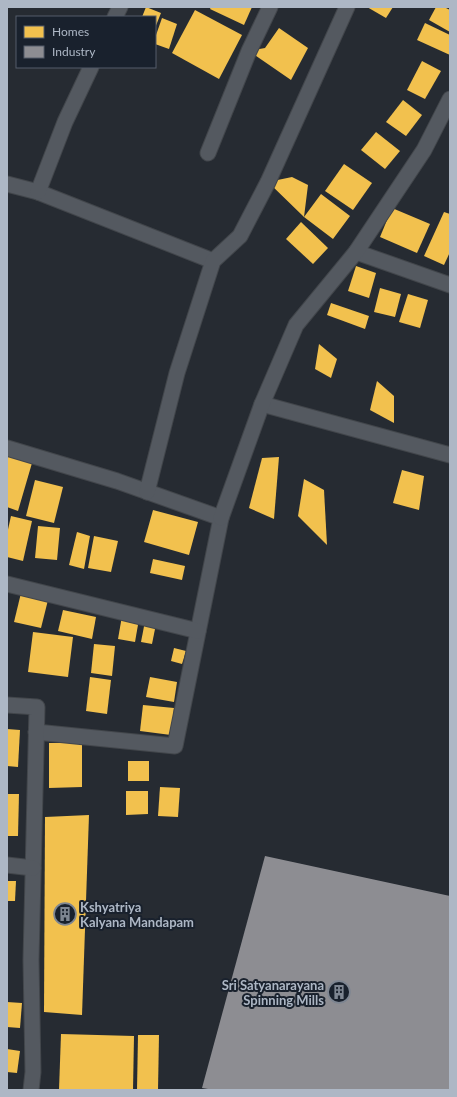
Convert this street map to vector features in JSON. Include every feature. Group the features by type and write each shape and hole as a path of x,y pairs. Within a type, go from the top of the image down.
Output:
{"street":[{"path":"116,16 120,7"},
{"path":"208,153 249,51 270,7"},
{"path":"147,492 177,373 213,261 240,236 268,182 347,7"},
{"path":"38,192 65,122 91,68"},
{"path":"36,732 175,746 221,518 262,404 296,325 356,252 424,150 450,99"},
{"path":"7,184 38,192 213,261"},
{"path":"356,252 450,285"},
{"path":"262,404 450,455"},
{"path":"7,448 117,481 221,518"},
{"path":"7,584 198,631"},
{"path":"7,705 37,707 33,868 33,1072 31,1090"},
{"path":"7,865 33,868"}],"building: Homes":[{"path":"146,7 161,13 156,26 156,16 142,16"},
{"path":"211,7 252,7 244,25 210,9"},
{"path":"367,7 393,7 386,18"},
{"path":"436,7 444,7 450,10 450,32 429,20"},
{"path":"195,10 242,35 219,79 172,53"},
{"path":"162,18 177,24 169,49 156,44 156,35"},
{"path":"425,23 450,35 450,55 417,40"},
{"path":"279,28 308,48 291,80 249,51 265,48"},
{"path":"422,61 441,71 425,99 407,90"},
{"path":"403,100 422,115 406,136 386,122"},
{"path":"376,132 400,151 385,169 361,150"},
{"path":"344,164 372,183 353,210 325,191"},
{"path":"292,177 308,185 304,217 268,182"},
{"path":"321,194 350,216 333,239 304,217"},
{"path":"392,208 430,224 417,253 380,237"},
{"path":"444,212 450,214 450,252 444,265 424,256"},
{"path":"301,222 328,248 313,264 286,239"},
{"path":"356,266 376,273 369,298 348,291"},
{"path":"380,288 401,294 395,317 374,312"},
{"path":"408,294 428,300 420,328 399,322"},
{"path":"331,303 369,316 365,329 327,315"},
{"path":"319,344 337,359 331,378 315,369"},
{"path":"377,381 394,396 394,423 370,410"},
{"path":"7,456 32,463 18,511 7,507"},
{"path":"279,457 274,519 249,508 262,458"},
{"path":"402,470 424,476 419,510 393,503"},
{"path":"304,479 324,490 327,545 298,516"},
{"path":"35,480 63,487 54,523 26,516"},
{"path":"153,510 198,522 189,555 144,542"},
{"path":"11,516 32,521 23,561 7,557 7,534"},
{"path":"38,526 60,528 57,560 35,558"},
{"path":"77,532 90,536 84,569 69,565"},
{"path":"94,536 118,541 111,572 88,568"},
{"path":"153,559 185,566 182,580 150,573"},
{"path":"21,593 48,600 41,628 14,622"},
{"path":"63,610 96,617 92,639 58,631"},
{"path":"122,616 139,619 135,642 118,639"},
{"path":"146,616 157,619 152,644 141,642"},
{"path":"33,632 73,637 68,677 28,672"},
{"path":"94,644 115,646 112,676 91,673"},
{"path":"174,648 186,651 182,664 171,661"},
{"path":"90,677 111,680 107,714 86,711"},
{"path":"150,677 177,682 174,702 146,697"},
{"path":"143,705 174,708 171,735 140,731"},
{"path":"7,729 20,730 18,767 7,766"},
{"path":"49,743 82,743 82,787 49,788"},
{"path":"128,761 149,761 149,781 128,781"},
{"path":"160,787 180,788 178,817 158,816"},
{"path":"126,791 148,791 148,814 126,815"},
{"path":"7,794 19,794 18,836 7,836"},
{"name":"Kshyatriya Kalyana Mandapam","path":"89,815 82,1015 44,1012 45,817"},
{"path":"7,881 16,881 15,901 7,901"},
{"path":"7,1002 22,1003 20,1028 7,1027"},
{"path":"61,1034 134,1036 133,1090 59,1090"},
{"path":"138,1035 159,1035 158,1090 137,1090"},
{"path":"7,1049 20,1051 17,1073 7,1072"}],"building: Industry":[{"name":"Sri Satyanarayana Spinning Mills","path":"265,856 450,896 450,1090 214,1090 202,1088"}],"place":[{"name":"Kshyatriya Kalyana Mandapam","path":"65,914"},
{"name":"Sri Satyanarayana Spinning Mills","path":"339,992"}]}
